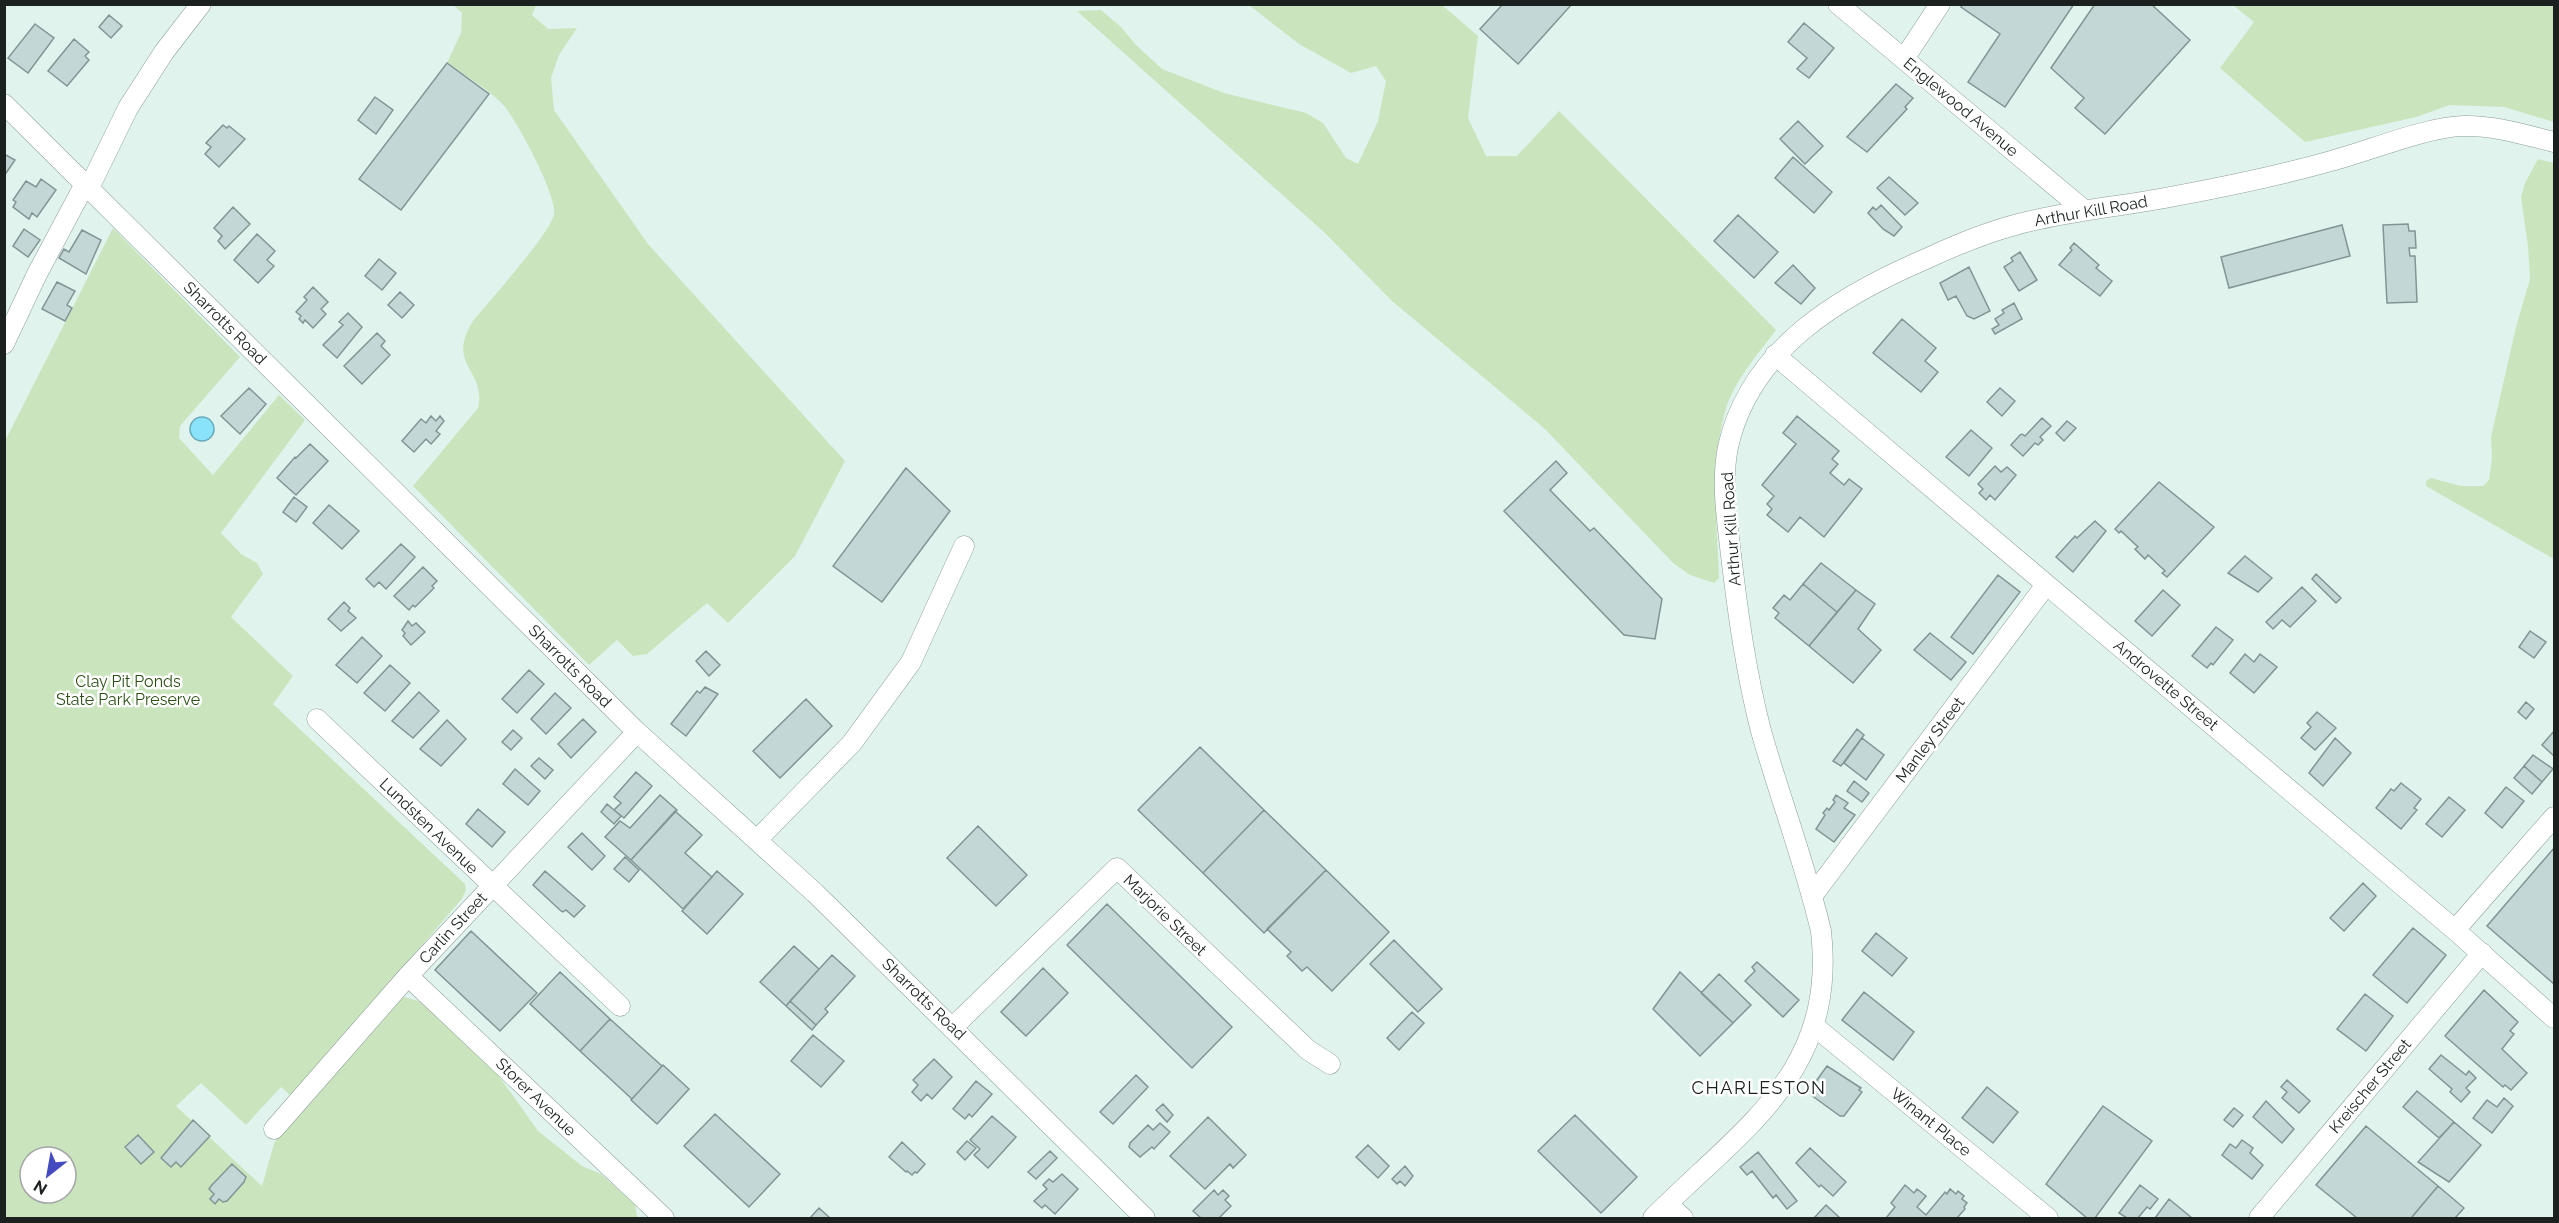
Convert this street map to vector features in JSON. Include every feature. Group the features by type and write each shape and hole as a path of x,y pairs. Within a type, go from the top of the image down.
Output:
{"street":[{"path":"4,344 37,274 128,108 164,52 201,4"},
{"name":"Englewood Avenue","path":"1838,4 2084,210"},
{"path":"1904,59 1940,4"},
{"name":"Sharrotts Road","path":"4,104 637,732 815,893 953,1026 1145,1218"},
{"name":"Arthur Kill Road","path":"1653,1218 1748,1127 1788,1082 1814,1026 1822,996 1825,962 1821,930 1813,895 1767,750 1752,693 1738,613 1726,508 1727,450 1736,419 1749,393 1775,355 1799,333 1861,288 1964,242 2014,225 2084,210 2252,181 2330,162 2437,130 2463,126 2501,130 2554,142"},
{"name":"Androvette Street","path":"1775,355 2455,930 2554,1018"},
{"path":"757,840 852,743 911,662 964,546"},
{"name":"Manley Street","path":"1813,895 2046,585"},
{"name":"Lundsten Avenue","path":"317,719 620,1005"},
{"name":"Carlin Street","path":"274,1129 408,976 637,732"},
{"path":"2455,930 2554,816"},
{"name":"Marjorie Street","path":"953,1026 1117,868 1308,1050 1330,1064"},
{"name":"Kreischer Street","path":"2259,1218 2482,953"},
{"name":"Storer Avenue","path":"408,976 664,1218"},
{"name":"Winant Place","path":"1814,1026 2048,1218"},
{"path":"1667,1204 1683,1218"}],"green space":[{"path":"453,5 536,5 532,15 548,29 577,28 559,55 551,78 554,110 648,244 845,461 795,556 728,623 707,603 647,654 633,656 617,640 589,665 413,486 478,408 477,384 463,348 473,321 530,252 554,215 554,206 544,177 511,115 494,96 447,63 461,33 462,13"},
{"path":"1249,5 1442,5 1478,36 1468,118 1486,156 1517,156 1559,111 1776,330 1740,379 1729,401 1720,432 1716,474 1719,578 1714,583 1690,575 1673,563 1545,429 1392,301 1325,233 1077,11 1101,10 1162,69 1224,93 1306,113 1323,123 1346,158 1358,164 1378,121 1386,81 1376,66 1351,73 1299,44"},
{"path":"2233,5 2554,5 2554,122 2504,107 2450,105 2416,117 2305,142 2220,68 2254,22"},
{"path":"2538,159 2554,163 2554,559 2426,486 2426,481 2431,478 2461,486 2483,486 2489,480 2492,458 2491,437 2516,327 2530,279 2521,197 2525,183"},
{"name":"Clay Pit Ponds State Park Preserve","path":"113,228 240,357 180,426 179,438 213,475 279,395 305,420 221,533 241,554 257,563 263,574 231,617 293,676 273,704 465,884 466,890 461,900 291,1096 281,1087 246,1125 201,1083 176,1106 262,1186 274,1144 282,1129 396,1002 404,997 419,1001 428,1008 496,1072 538,1131 582,1166 601,1174 635,1205 639,1218 5,1218 4,443"}],"water":[{"path":"202,417 211,420 214,429 211,438 202,441 193,438 190,429 193,420"}],"building":[{"path":"1503,4 1572,4 1518,64 1480,29"},
{"path":"1963,4 2074,4 2005,107 1968,82 2000,34 1961,7"},
{"path":"2095,4 2151,4 2190,40 2105,134 2075,108 2084,98 2051,68"},
{"path":"109,15 122,26 111,38 99,27"},
{"path":"1804,23 1834,48 1809,78 1797,69 1807,58 1788,42"},
{"path":"35,24 54,38 28,73 8,58"},
{"path":"74,39 89,52 85,56 89,60 67,86 48,71"},
{"path":"447,63 489,94 401,210 359,179"},
{"path":"1896,84 1913,98 1905,107 1907,109 1867,152 1847,137"},
{"path":"375,97 393,110 376,134 358,120"},
{"path":"1798,121 1823,146 1805,164 1780,139"},
{"path":"223,125 227,128 229,126 245,139 219,167 205,154 211,147 206,143"},
{"path":"4,154 15,160 4,176"},
{"path":"1793,157 1832,192 1814,213 1775,178"},
{"path":"1889,177 1918,203 1905,215 1877,188"},
{"path":"41,179 56,190 37,217 32,213 29,219 13,207 16,202 13,200 26,181 36,187"},
{"path":"1881,205 1902,227 1894,236 1883,229 1868,213 1873,207 1876,210"},
{"path":"233,207 250,224 225,249 218,241 222,236 214,228"},
{"path":"1738,215 1778,252 1754,278 1714,241"},
{"path":"2408,224 2409,231 2415,231 2416,248 2409,248 2410,256 2415,256 2417,302 2387,303 2383,225"},
{"path":"2342,225 2350,256 2229,288 2221,257"},
{"path":"24,229 40,240 28,257 13,246"},
{"path":"82,230 101,240 86,274 59,258 64,249 69,252"},
{"path":"257,234 275,251 267,260 274,266 258,283 234,260"},
{"path":"2074,243 2099,265 2096,268 2112,281 2100,296 2059,265 2072,250 2070,248"},
{"path":"2020,252 2037,280 2019,291 2004,267"},
{"path":"379,259 396,273 382,290 365,276"},
{"path":"1793,265 1815,288 1801,304 1775,283"},
{"path":"1969,267 1990,311 1974,319 1967,316 1956,296 1948,300 1940,283"},
{"path":"57,282 75,291 67,305 72,308 65,321 42,309"},
{"path":"313,287 328,302 321,309 326,314 313,328 305,320 303,323 299,319 301,316 296,312 307,300 304,297"},
{"path":"400,292 414,305 402,318 388,305"},
{"path":"2014,303 2022,319 1995,334 1992,329 1999,325 1995,319 2004,313 2002,310"},
{"path":"348,313 362,327 337,358 323,345 343,325 339,322"},
{"path":"1902,319 1936,348 1925,361 1938,372 1921,392 1873,353"},
{"path":"377,333 385,341 381,346 390,355 362,384 344,366"},
{"path":"249,388 266,404 240,434 221,416"},
{"path":"2000,388 2015,401 2002,416 1987,402"},
{"path":"431,416 436,421 440,416 444,421 436,431 440,434 431,444 426,439 414,452 402,441 421,419 426,423"},
{"path":"1797,416 1839,451 1832,459 1838,464 1830,473 1844,485 1849,479 1862,489 1824,537 1800,517 1788,532 1767,515 1772,509 1767,504 1774,496 1762,485 1796,444 1783,433"},
{"path":"2042,418 2051,426 2040,437 2043,440 2038,445 2035,443 2023,456 2011,445 2020,435 2025,436"},
{"path":"2067,421 2076,428 2064,441 2056,433"},
{"path":"1971,430 1992,448 1969,476 1946,457"},
{"path":"310,444 328,461 296,495 277,478"},
{"path":"1556,461 1567,473 1550,490 1590,531 1594,528 1662,599 1655,639 1624,635 1504,511"},
{"path":"1995,466 2001,472 2007,467 2016,475 1995,500 1990,495 1986,500 1979,493 1983,489 1978,484"},
{"path":"906,468 950,511 882,602 833,566"},
{"path":"2159,482 2214,527 2167,577 2162,573 2165,571 2148,555 2145,559 2135,549 2138,547 2121,531 2119,533 2115,529"},
{"path":"294,497 307,507 296,522 283,512"},
{"path":"329,505 359,531 342,549 313,523"},
{"path":"2095,521 2106,531 2073,572 2056,557 2075,536 2077,538"},
{"path":"401,544 415,557 386,589 379,582 374,587 366,579"},
{"path":"2245,556 2272,578 2258,592 2228,573"},
{"path":"1821,563 1856,590 1837,612 1803,584"},
{"path":"423,567 437,581 432,586 434,588 409,610 394,596"},
{"path":"2316,574 2341,598 2336,603 2312,579"},
{"path":"1998,575 2020,592 1973,654 1951,637"},
{"path":"1803,584 1837,612 1809,646 1775,618 1779,613 1773,608 1784,595 1790,600"},
{"path":"2302,587 2316,601 2290,627 2282,620 2273,629 2266,622"},
{"path":"1856,590 1875,604 1858,629 1881,650 1853,683 1809,646"},
{"path":"2163,590 2180,605 2152,636 2135,621"},
{"path":"344,602 350,608 348,611 356,618 341,631 328,619"},
{"path":"408,621 412,626 416,623 425,632 411,645 403,636 405,633 402,630"},
{"path":"2216,627 2233,640 2213,665 2211,663 2207,668 2192,656"},
{"path":"2530,631 2546,642 2534,658 2519,647"},
{"path":"1930,633 1966,662 1951,680 1914,650"},
{"path":"362,637 382,656 357,683 336,665"},
{"path":"706,651 720,665 709,676 696,661"},
{"path":"2245,654 2254,662 2260,654 2277,667 2254,693 2230,673"},
{"path":"390,665 410,683 385,711 364,693"},
{"path":"529,670 544,684 517,713 502,699"},
{"path":"705,687 718,694 686,736 671,724 697,691 700,693"},
{"path":"419,692 439,711 413,738 392,721"},
{"path":"555,693 571,708 546,734 531,719"},
{"path":"806,699 832,726 780,778 753,751"},
{"path":"2526,702 2534,709 2526,719 2518,712"},
{"path":"2317,712 2336,728 2315,750 2301,738 2311,727 2307,723"},
{"path":"583,719 596,732 571,758 558,744"},
{"path":"447,720 466,739 441,766 420,749"},
{"path":"1857,729 1864,735 1841,766 1833,761"},
{"path":"513,730 522,738 511,750 502,742"},
{"path":"2554,731 2554,756 2542,745"},
{"path":"1862,738 1884,755 1866,780 1844,763"},
{"path":"2335,738 2351,753 2323,786 2309,773"},
{"path":"1200,747 1264,810 1203,873 1138,810"},
{"path":"2533,755 2553,769 2542,782 2524,766"},
{"path":"539,758 553,770 545,779 531,766"},
{"path":"2524,766 2542,782 2532,794 2514,778"},
{"path":"515,769 540,791 528,805 503,784"},
{"path":"636,772 652,786 624,818 614,810 621,803 614,797"},
{"path":"1854,781 1869,793 1862,802 1847,791"},
{"path":"2401,783 2421,799 2414,808 2417,810 2401,829 2376,808 2391,789 2394,791"},
{"path":"2506,787 2524,801 2502,828 2485,813"},
{"path":"660,795 677,810 631,860 605,837 620,821 630,828"},
{"path":"1836,795 1848,803 1844,808 1855,815 1834,842 1816,829 1825,815 1823,813 1827,808 1829,810 1835,802 1833,800"},
{"path":"2449,797 2465,810 2442,837 2426,824"},
{"path":"607,804 621,816 614,824 601,812"},
{"path":"478,809 505,832 492,847 466,824"},
{"path":"1264,810 1326,870 1264,933 1203,873"},
{"path":"675,811 702,835 685,853 712,877 683,909 631,860"},
{"path":"978,826 1027,875 996,906 947,858"},
{"path":"582,833 605,856 592,870 568,847"},
{"path":"2554,848 2554,984 2487,926"},
{"path":"625,857 639,870 629,882 614,869"},
{"path":"1326,870 1389,932 1332,991 1307,967 1302,971 1287,956 1291,952 1267,929"},
{"path":"545,871 585,906 574,917 566,910 561,911 533,885"},
{"path":"717,871 743,894 707,934 682,911"},
{"path":"2363,883 2376,896 2344,931 2330,918"},
{"path":"1107,904 1232,1027 1192,1068 1067,945"},
{"path":"2413,928 2446,955 2407,1003 2373,975"},
{"path":"471,931 537,993 500,1031 435,970"},
{"path":"1876,933 1907,958 1892,976 1862,951"},
{"path":"1394,940 1442,989 1418,1012 1370,964"},
{"path":"794,946 819,969 786,1006 760,982"},
{"path":"832,955 855,976 825,1009 828,1012 816,1025 790,1001"},
{"path":"1757,962 1799,1000 1783,1017 1745,981 1755,971 1752,967"},
{"path":"1043,968 1068,993 1026,1036 1001,1012"},
{"path":"560,972 610,1019 580,1051 530,1004"},
{"path":"1680,972 1733,1023 1700,1056 1653,1009"},
{"path":"1719,974 1751,1005 1733,1023 1701,993"},
{"path":"2484,990 2518,1022 2510,1031 2514,1034 2502,1049 2527,1073 2511,1090 2505,1085 2503,1087 2445,1036"},
{"path":"1864,992 1914,1032 1893,1060 1842,1020"},
{"path":"2365,994 2393,1016 2366,1051 2337,1029"},
{"path":"790,1001 816,1025 812,1030 786,1006"},
{"path":"1412,1012 1424,1023 1399,1050 1387,1038"},
{"path":"610,1019 662,1066 632,1099 580,1051"},
{"path":"813,1035 844,1061 821,1087 791,1061"},
{"path":"2441,1055 2466,1075 2469,1071 2476,1078 2466,1088 2470,1092 2461,1102 2450,1092 2452,1089 2429,1069"},
{"path":"934,1059 952,1077 932,1099 927,1094 921,1101 912,1092 918,1085 913,1080"},
{"path":"663,1065 689,1089 657,1124 631,1100"},
{"path":"1827,1066 1861,1088 1859,1090 1862,1092 1844,1116 1840,1116 1811,1095 1813,1093 1809,1091"},
{"path":"1136,1075 1148,1087 1113,1124 1100,1112"},
{"path":"2287,1080 2310,1101 2299,1113 2282,1098 2287,1092 2281,1087"},
{"path":"976,1081 992,1094 972,1117 969,1114 965,1119 953,1109"},
{"path":"1987,1087 2018,1112 1993,1143 1962,1118"},
{"path":"2417,1091 2454,1122 2439,1138 2403,1107"},
{"path":"2504,1098 2513,1106 2492,1133 2473,1118 2487,1100 2497,1107"},
{"path":"2266,1101 2294,1129 2282,1143 2253,1117"},
{"path":"1163,1104 1173,1115 1167,1122 1156,1110"},
{"path":"2103,1106 2152,1141 2095,1218 2087,1218 2046,1184"},
{"path":"2234,1108 2243,1115 2233,1127 2224,1120"},
{"path":"715,1114 780,1174 749,1207 684,1146"},
{"path":"1575,1115 1637,1177 1601,1213 1538,1151"},
{"path":"992,1116 1016,1137 988,1168 974,1155 980,1149 970,1140"},
{"path":"1208,1117 1246,1155 1233,1168 1230,1164 1205,1189 1170,1156"},
{"path":"193,1120 210,1136 181,1167 176,1162 171,1167 161,1158"},
{"path":"2454,1122 2481,1145 2449,1182 2418,1162"},
{"path":"1160,1123 1170,1132 1154,1149 1152,1147 1140,1157 1129,1147 1130,1143 1148,1125 1153,1130"},
{"path":"2366,1126 2438,1186 2411,1218 2357,1218 2316,1185"},
{"path":"138,1135 154,1152 141,1164 125,1147"},
{"path":"2242,1140 2253,1148 2250,1153 2263,1165 2252,1179 2222,1155 2230,1144 2236,1148"},
{"path":"967,1141 976,1148 965,1160 957,1152"},
{"path":"902,1142 925,1164 912,1175 889,1157"},
{"path":"1368,1145 1389,1166 1378,1178 1356,1157"},
{"path":"1810,1148 1846,1182 1833,1196 1821,1185 1819,1187 1796,1163"},
{"path":"1050,1151 1057,1158 1036,1179 1028,1172"},
{"path":"1758,1152 1797,1201 1787,1209 1776,1195 1773,1198 1752,1171 1747,1175 1740,1167"},
{"path":"232,1164 246,1177 244,1182 227,1201 223,1202 219,1199 215,1204 210,1199 214,1194 209,1189"},
{"path":"1405,1166 1413,1176 1405,1186 1400,1181 1397,1184 1392,1179"},
{"path":"1062,1174 1078,1189 1055,1214 1045,1205 1042,1208 1034,1201 1047,1189 1043,1185 1049,1179 1053,1182"},
{"path":"1905,1185 1914,1193 1917,1189 1926,1196 1917,1207 1926,1215 1950,1189 1964,1196 1962,1199 1967,1203 1965,1209 1957,1218 1886,1218 1895,1207 1891,1203"},
{"path":"2140,1185 2158,1199 2138,1218 2127,1218 2119,1213"},
{"path":"2438,1186 2464,1208 2455,1218 2413,1218 2412,1217"},
{"path":"1214,1190 1218,1195 1223,1190 1229,1196 1225,1200 1231,1206 1219,1218 1201,1218 1193,1211"},
{"path":"2169,1199 2192,1218 2155,1218"},
{"path":"1826,1205 1840,1218 1814,1218"},
{"path":"819,1208 830,1218 810,1218"}],"district":[{"name":"CHARLESTON","path":"1759,1087"}]}
